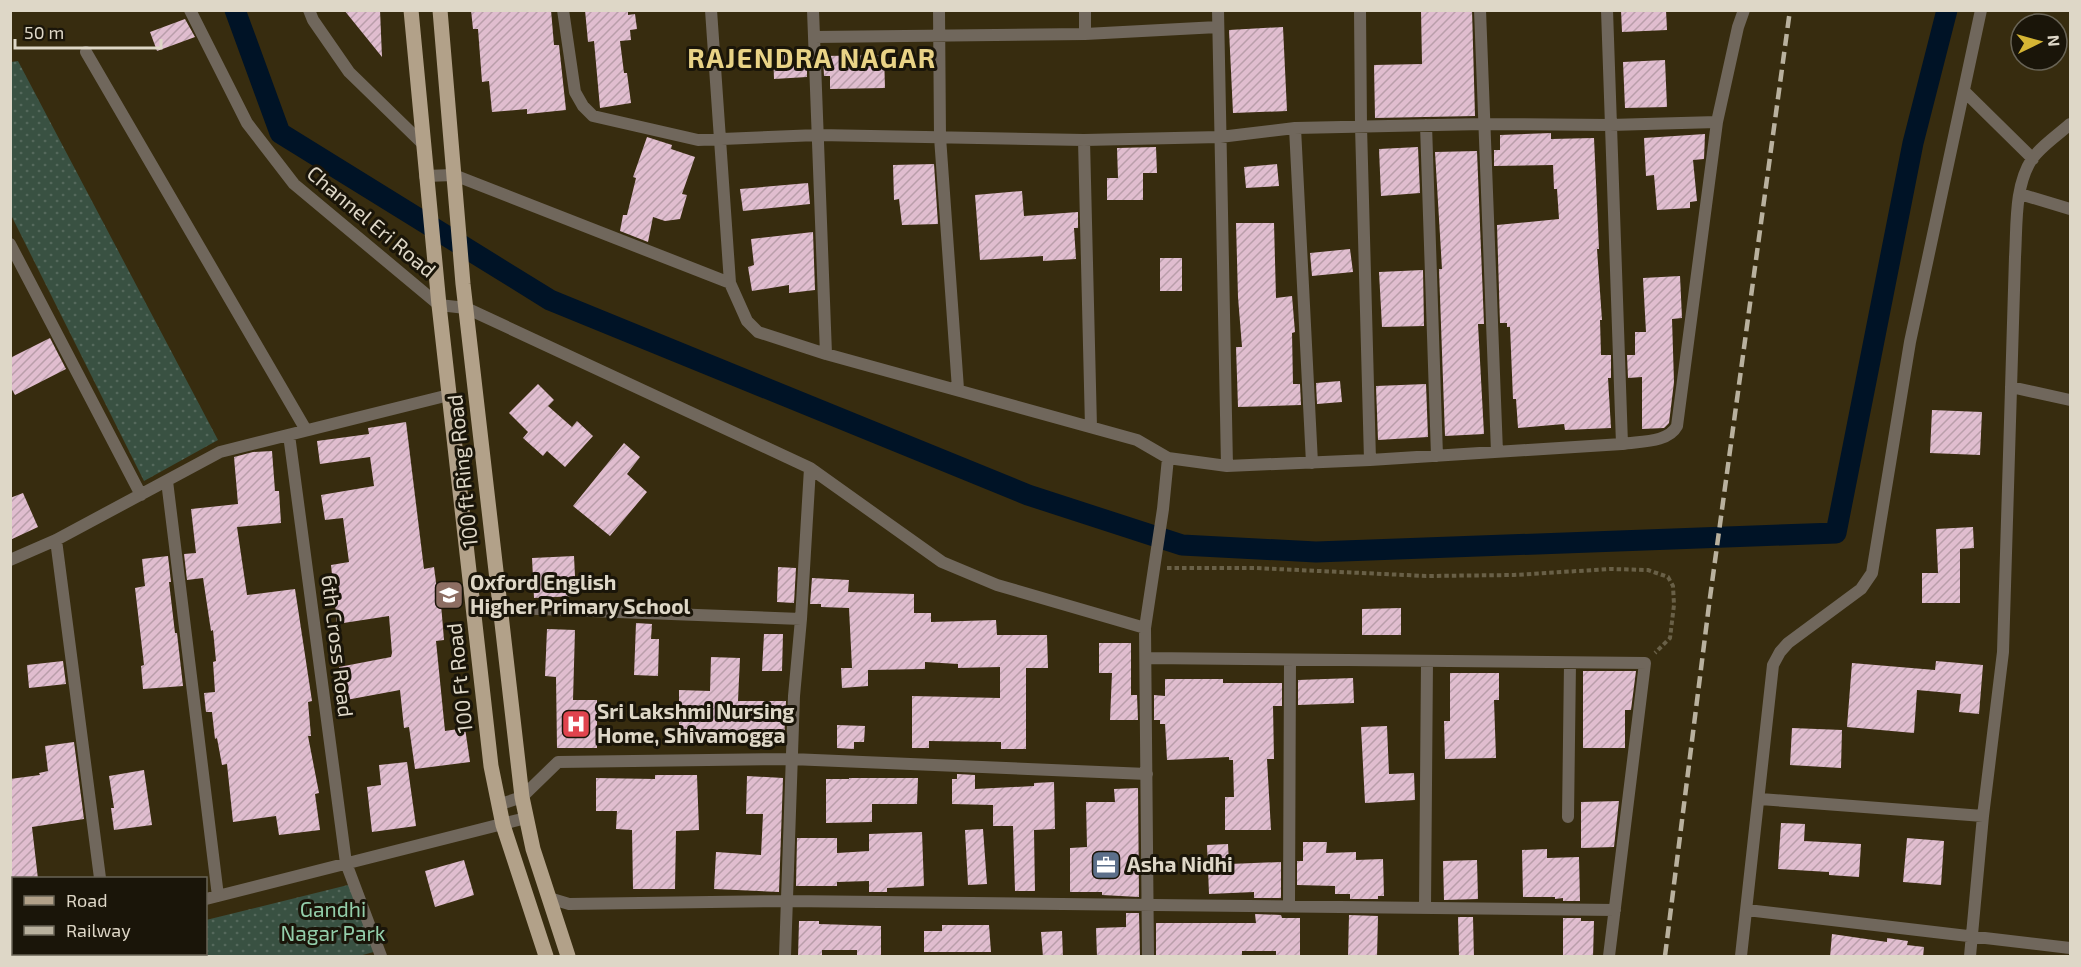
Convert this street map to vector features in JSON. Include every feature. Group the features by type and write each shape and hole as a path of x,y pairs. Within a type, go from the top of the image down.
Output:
{"main road":[{"path":"411,10 425,176"},
{"name":"100 ft Ring Road","path":"440,10 463,284 522,797 533,849 568,957"},
{"name":"100 Ft Road","path":"425,176 491,766 502,825 546,957"}],"street":[{"name":"Channel Eri Road","path":"190,10 247,123 294,184 439,305"},
{"path":"309,10 313,20 349,72 423,144"},
{"path":"563,10 575,92 592,116 698,140 818,135 1084,140 1220,137 1295,128 1361,126 1717,122"},
{"path":"711,10 730,283 747,321 758,333 1137,440 1168,458 1227,466 1497,453 1622,444 1670,435 1677,426 1717,122 1738,27 1744,10"},
{"path":"813,10 826,354"},
{"path":"939,10 940,138 958,389"},
{"path":"1085,10 1085,34"},
{"path":"1218,10 1227,466"},
{"path":"1360,10 1370,460"},
{"path":"1480,10 1497,453"},
{"path":"1607,10 1622,444"},
{"path":"1741,957 1773,665 1788,643 1861,589 1872,573 1910,342 1981,10"},
{"path":"814,37 1085,34 1218,27"},
{"path":"86,52 306,430"},
{"path":"1964,91 2032,159"},
{"path":"1970,957 1983,816 2003,652 2015,257 2020,194 2025,173 2032,159 2070,124"},
{"path":"1426,125 1437,456"},
{"path":"1295,128 1312,463"},
{"path":"1084,140 1090,427"},
{"path":"425,176 454,175 730,283"},
{"path":"2020,194 2070,210"},
{"path":"10,244 141,495"},
{"path":"439,305 466,308 810,468 942,562 997,585 1145,628"},
{"path":"2011,387 2070,400"},
{"path":"10,560 56,540 220,452 449,395"},
{"name":"6th Cross Road","path":"289,435 346,863 381,957"},
{"path":"1148,957 1145,628 1163,509 1168,458"},
{"path":"785,957 794,696 810,468"},
{"path":"166,481 212,898 526,818"},
{"path":"56,540 100,877"},
{"path":"499,605 512,608 801,619"},
{"path":"1146,658 1645,663 1609,957"},
{"path":"1289,906 1290,660"},
{"path":"1425,908 1427,661"},
{"path":"1568,817 1570,663"},
{"path":"498,805 522,797 558,762 791,759 1147,774"},
{"path":"1760,800 1983,816"},
{"path":"549,898 569,904 786,901 1615,910"},
{"path":"1747,910 2070,948"}],"path":[{"path":"1155,562 1426,576 1514,575 1610,569 1648,570 1668,578 1673,586 1674,605 1670,638 1645,663"}],"green space":[{"path":"18,61 218,440 144,481 11,215 11,62"},
{"name":"Gandhi Nagar Park","path":"352,884 381,950 359,956 57,956 207,955 207,920"}],"building":[{"path":"344,10 380,10 382,57"},
{"path":"471,10 551,10 554,45 559,45 566,110 527,114 527,109 492,112 489,81 482,82 478,29 473,29"},
{"path":"585,10 628,10 628,15 635,14 637,29 630,30 631,40 620,41 631,103 600,108 594,41 588,42"},
{"path":"1421,10 1472,10 1475,116 1375,118 1374,65 1422,64"},
{"path":"1621,10 1666,10 1667,30 1622,32"},
{"path":"185,19 195,37 157,51 150,32"},
{"path":"1283,27 1287,111 1233,113 1229,30"},
{"path":"803,51 803,57 807,57 807,77 774,79 773,52"},
{"path":"884,55 885,88 830,89 830,76 824,76 823,56"},
{"path":"1665,60 1667,107 1625,108 1623,62"},
{"path":"1551,133 1551,139 1594,138 1599,249 1597,249 1602,320 1600,320 1601,355 1611,355 1611,378 1608,378 1611,428 1565,430 1564,424 1518,428 1516,399 1513,399 1510,327 1507,327 1507,323 1500,323 1497,225 1559,219 1557,189 1554,189 1553,165 1494,166 1494,150 1500,150 1500,135"},
{"path":"1705,134 1704,159 1693,160 1697,201 1690,202 1690,208 1657,210 1654,175 1646,176 1644,138"},
{"path":"647,137 672,145 671,149 695,157 682,194 687,195 680,219 665,221 653,217 648,242 620,231 623,215 627,215 636,178 633,177"},
{"path":"1156,147 1157,173 1143,173 1143,200 1107,200 1107,178 1118,178 1117,148"},
{"path":"1418,147 1420,193 1381,196 1379,149"},
{"path":"1477,151 1484,324 1478,324 1484,434 1445,436 1439,269 1442,269 1435,152"},
{"path":"934,164 938,224 902,225 899,199 894,200 893,165"},
{"path":"1277,164 1279,186 1246,188 1244,167"},
{"path":"808,183 810,204 743,211 740,189"},
{"path":"1022,191 1024,216 1078,212 1078,228 1074,228 1076,259 1043,261 1043,256 980,260 975,195"},
{"path":"1236,223 1274,223 1276,298 1292,296 1295,332 1292,333 1293,384 1300,384 1301,405 1238,407 1236,347 1242,347"},
{"path":"813,232 815,290 789,293 789,285 752,291 748,267 754,265 751,239"},
{"path":"1350,249 1353,272 1312,276 1310,253"},
{"path":"1160,258 1182,258 1182,291 1160,291"},
{"path":"1423,270 1424,326 1382,327 1379,272"},
{"path":"1680,276 1682,318 1672,319 1674,382 1669,423 1664,428 1642,429 1642,377 1628,378 1627,355 1635,355 1635,332 1646,332 1643,278"},
{"path":"50,338 66,369 15,395 10,386 10,358"},
{"path":"1340,381 1342,402 1317,404 1316,383"},
{"path":"538,384 554,400 548,406 572,427 577,421 593,436 565,467 547,451 543,456 523,438 528,432 509,413"},
{"path":"1426,384 1428,437 1378,440 1376,386"},
{"path":"1932,410 1982,412 1980,455 1930,453"},
{"path":"406,422 424,569 434,567 439,605 441,604 444,640 436,641 445,731 465,728 470,762 415,769 409,727 404,728 400,690 346,700 339,667 391,657 389,616 337,624 331,565 349,562 343,518 325,520 321,495 374,486 370,457 320,464 317,441 369,434 368,428"},
{"path":"624,443 640,457 627,474 647,492 610,536 573,506"},
{"path":"272,451 275,491 279,491 281,523 237,527 247,595 295,589 312,701 308,702 311,736 308,736 319,793 315,794 320,830 279,835 276,816 233,822 227,764 222,765 217,738 215,739 212,712 206,712 204,693 215,692 213,662 216,661 213,630 211,631 203,578 187,580 184,554 196,553 191,509 238,504 234,457 253,452"},
{"path":"23,493 38,527 10,540 10,498"},
{"path":"1973,527 1974,548 1960,549 1960,603 1922,603 1922,573 1938,573 1936,529"},
{"path":"168,556 171,582 169,582 183,686 143,689 141,666 144,665 135,588 145,586 142,559"},
{"path":"574,556 576,596 534,598 532,558"},
{"path":"778,567 796,568 794,603 777,602"},
{"path":"812,578 849,580 848,592 914,594 914,613 931,613 931,622 996,620 997,635 1047,635 1048,668 1026,668 1026,749 1001,749 1001,742 929,741 929,748 912,748 912,696 1000,698 1000,667 958,668 958,664 925,662 925,669 868,670 868,686 842,688 841,668 852,668 849,608 821,607 821,604 810,604"},
{"path":"1401,608 1401,635 1362,635 1362,609"},
{"path":"636,623 652,624 651,639 659,639 658,676 634,675"},
{"path":"547,629 575,630 573,700 597,700 597,748 557,748 556,677 545,676"},
{"path":"764,634 783,634 782,671 762,671"},
{"path":"1099,643 1131,643 1131,695 1137,695 1138,720 1110,720 1112,673 1099,673"},
{"path":"711,657 740,658 738,701 786,701 784,742 776,742 776,746 679,742 679,690 710,691"},
{"path":"63,661 66,684 29,688 27,665"},
{"path":"1936,661 1983,665 1979,714 1959,712 1961,694 1917,690 1914,733 1847,727 1852,663 1935,670"},
{"path":"1583,671 1636,671 1631,710 1625,710 1625,748 1583,748"},
{"path":"1450,673 1499,673 1499,700 1494,700 1496,758 1445,759 1444,721 1450,721"},
{"path":"1353,678 1354,703 1298,705 1298,680"},
{"path":"1165,679 1223,679 1223,683 1282,683 1282,706 1273,706 1274,759 1267,759 1271,830 1225,830 1225,797 1234,797 1233,760 1229,760 1229,757 1167,760 1165,724 1160,724 1160,720 1154,720 1154,695 1165,696"},
{"path":"837,725 865,726 864,742 854,742 854,749 837,748"},
{"path":"1387,726 1389,774 1414,773 1415,800 1365,803 1361,727"},
{"path":"1792,728 1842,730 1841,768 1790,765"},
{"path":"74,742 84,819 32,827 38,877 12,877 10,879 10,779 40,775 39,773 48,771 45,746"},
{"path":"407,762 416,826 372,832 367,787 381,785 379,765"},
{"path":"144,770 152,825 114,830 111,808 114,808 109,776"},
{"path":"957,774 975,775 975,789 1034,786 1034,783 1054,782 1055,829 1034,830 1035,891 1015,891 1013,826 993,826 993,805 952,804 952,779 957,779"},
{"path":"655,775 697,775 699,830 676,831 675,889 633,889 632,830 616,829 617,811 596,811 596,778 655,779"},
{"path":"747,776 783,778 779,892 714,889 716,852 761,855 763,814 746,814"},
{"path":"918,778 917,804 872,804 872,822 826,823 826,779"},
{"path":"1138,788 1139,897 1102,895 1102,892 1070,892 1070,848 1087,847 1086,802 1115,802 1114,789"},
{"path":"1619,801 1614,847 1581,848 1581,802"},
{"path":"1781,823 1805,824 1804,841 1861,844 1859,877 1829,875 1829,872 1778,869"},
{"path":"983,829 987,884 968,885 965,830"},
{"path":"922,832 924,886 887,888 887,892 869,892 869,881 837,882 837,886 796,886 797,838 837,838 837,853 869,851 869,834"},
{"path":"1907,838 1944,841 1941,885 1903,882"},
{"path":"1303,842 1327,842 1326,853 1356,852 1356,860 1383,859 1384,896 1378,896 1378,899 1350,899 1350,894 1335,894 1335,886 1297,885 1297,861 1303,861"},
{"path":"1228,844 1229,864 1281,862 1281,898 1254,898 1254,892 1209,894 1207,845"},
{"path":"1547,849 1547,858 1579,857 1580,901 1563,901 1563,898 1555,899 1555,897 1523,897 1522,850"},
{"path":"464,860 474,895 435,907 425,871"},
{"path":"1477,860 1478,899 1444,900 1443,861"},
{"path":"1126,913 1139,913 1140,957 1097,957 1096,928 1126,927"},
{"path":"1255,914 1300,918 1300,957 1276,957 1276,951 1242,951 1242,957 1156,957 1156,923 1256,923"},
{"path":"1349,915 1378,916 1377,957 1348,957"},
{"path":"1458,917 1473,917 1474,957 1459,957"},
{"path":"1563,918 1594,921 1593,957 1563,957"},
{"path":"799,921 881,926 881,957 857,957 857,950 822,950 822,957 798,957"},
{"path":"942,925 989,925 991,952 924,952 924,931 942,931"},
{"path":"1062,931 1063,957 1043,957 1041,932"},
{"path":"1832,934 1887,942 1887,938 1908,941 1907,945 1924,947 1923,957 1830,957"}],"waterway":[{"path":"235,10 280,133 550,300 1028,495 1182,545 1316,552 1836,533 1913,143 1947,10"}],"railway":[{"path":"1665,956 1709,605 1790,10"}],"place":[{"name":"Oxford English Higher Primary School","path":"449,595"},
{"name":"Sri Lakshmi Nursing Home, Shivamogga","path":"576,724"},
{"name":"Asha Nidhi","path":"1106,865"}],"district":[{"name":"RAJENDRA NAGAR","path":"812,59"}]}
